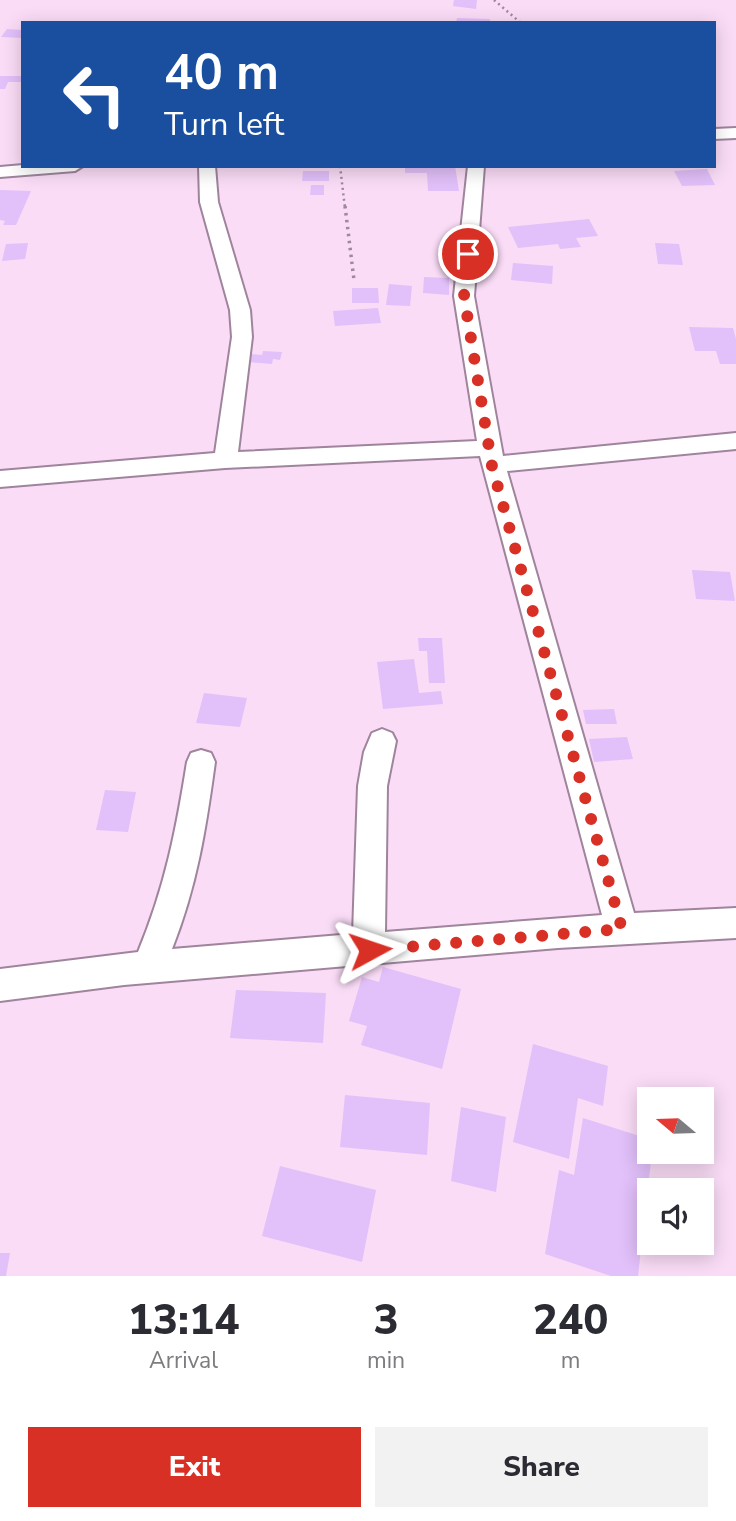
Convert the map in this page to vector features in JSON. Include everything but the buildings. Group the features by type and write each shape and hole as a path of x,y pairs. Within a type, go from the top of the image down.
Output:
{"street":[{"path":"716,134 736,133"},
{"path":"0,172 50,168"},
{"path":"207,168 209,202 240,310 242,337 225,460"},
{"path":"476,168 464,296 491,457 622,929"},
{"path":"0,479 225,460 491,457 736,441"},
{"path":"370,950 366,916 371,797 373,773 382,741"},
{"path":"148,968 176,896 188,849 201,762"},
{"path":"0,985 148,968 622,929 736,923"}],"path":[{"path":"494,0 519,21"},
{"path":"340,168 354,280"}],"route":[{"path":"370,950 622,929 492,466 464,296 468,254"}]}
